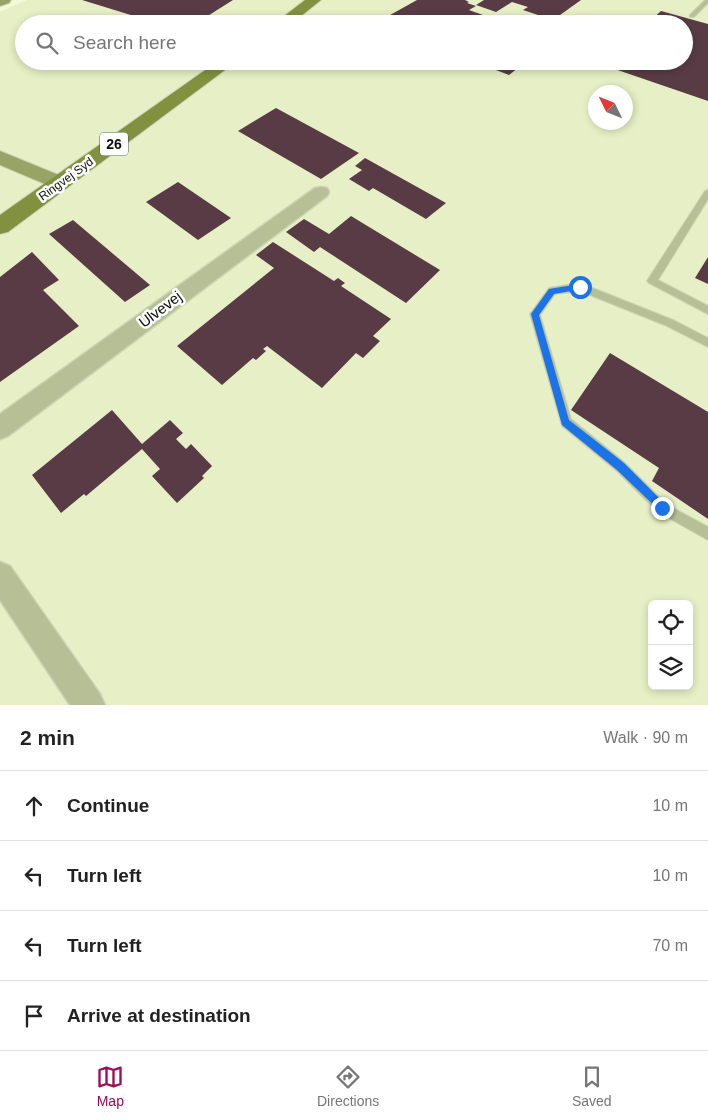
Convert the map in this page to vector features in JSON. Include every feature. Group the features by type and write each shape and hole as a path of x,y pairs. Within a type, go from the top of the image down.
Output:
{"main road":[{"path":"293,15 314,0"},
{"name":"Ringvej Syd","path":"0,226 216,70"}],"street":[{"path":"0,2 4,0"},
{"path":"0,157 59,183"},
{"name":"Ulvevej","path":"0,428 321,192"},
{"path":"0,577 89,705"}],"lane":[{"path":"693,15 708,0"},
{"path":"708,193 652,280 708,310"},
{"path":"708,343 670,323 580,287 552,292 535,314 566,422 621,467 662,508 708,534"}],"shaded area":[{"path":"27,0 708,0 708,705 0,705 0,12"}],"building":[{"path":"82,0 233,0 209,15 131,15"},
{"path":"417,0 465,0 469,2 467,3 476,6 469,10 483,15 390,15"},
{"path":"484,0 581,0 560,15 538,15 523,10 528,7 512,2 496,12 476,5"},
{"path":"661,11 675,15 657,15"},
{"path":"693,20 708,24 708,101 618,70 693,70"},
{"path":"496,70 515,70 509,75"},
{"path":"276,108 359,153 321,179 238,131"},
{"path":"365,158 446,203 426,219 373,188 369,191 349,179 362,170 355,166"},
{"path":"178,182 231,218 198,240 146,202"},
{"path":"351,216 440,270 406,303 320,247 314,252 286,232 304,219 329,234"},
{"path":"73,220 150,285 125,302 49,234"},
{"path":"273,242 334,281 338,278 345,283 341,286 391,319 373,336 380,341 363,358 356,353 322,388 267,346 263,349 266,351 256,360 253,358 222,385 177,346 274,268 256,255"},
{"path":"32,252 59,280 43,290 79,326 0,382 0,277"},
{"path":"708,257 708,284 695,278"},
{"path":"610,353 708,412 708,519 652,481 659,468 571,410"},
{"path":"112,410 142,444 170,420 183,433 176,439 186,449 191,444 212,466 202,476 204,478 177,503 152,476 160,469 142,449 86,496 84,494 61,513 32,475"}],"route":[{"path":"580,287 552,292 535,314 566,422 621,467 662,508"}]}
